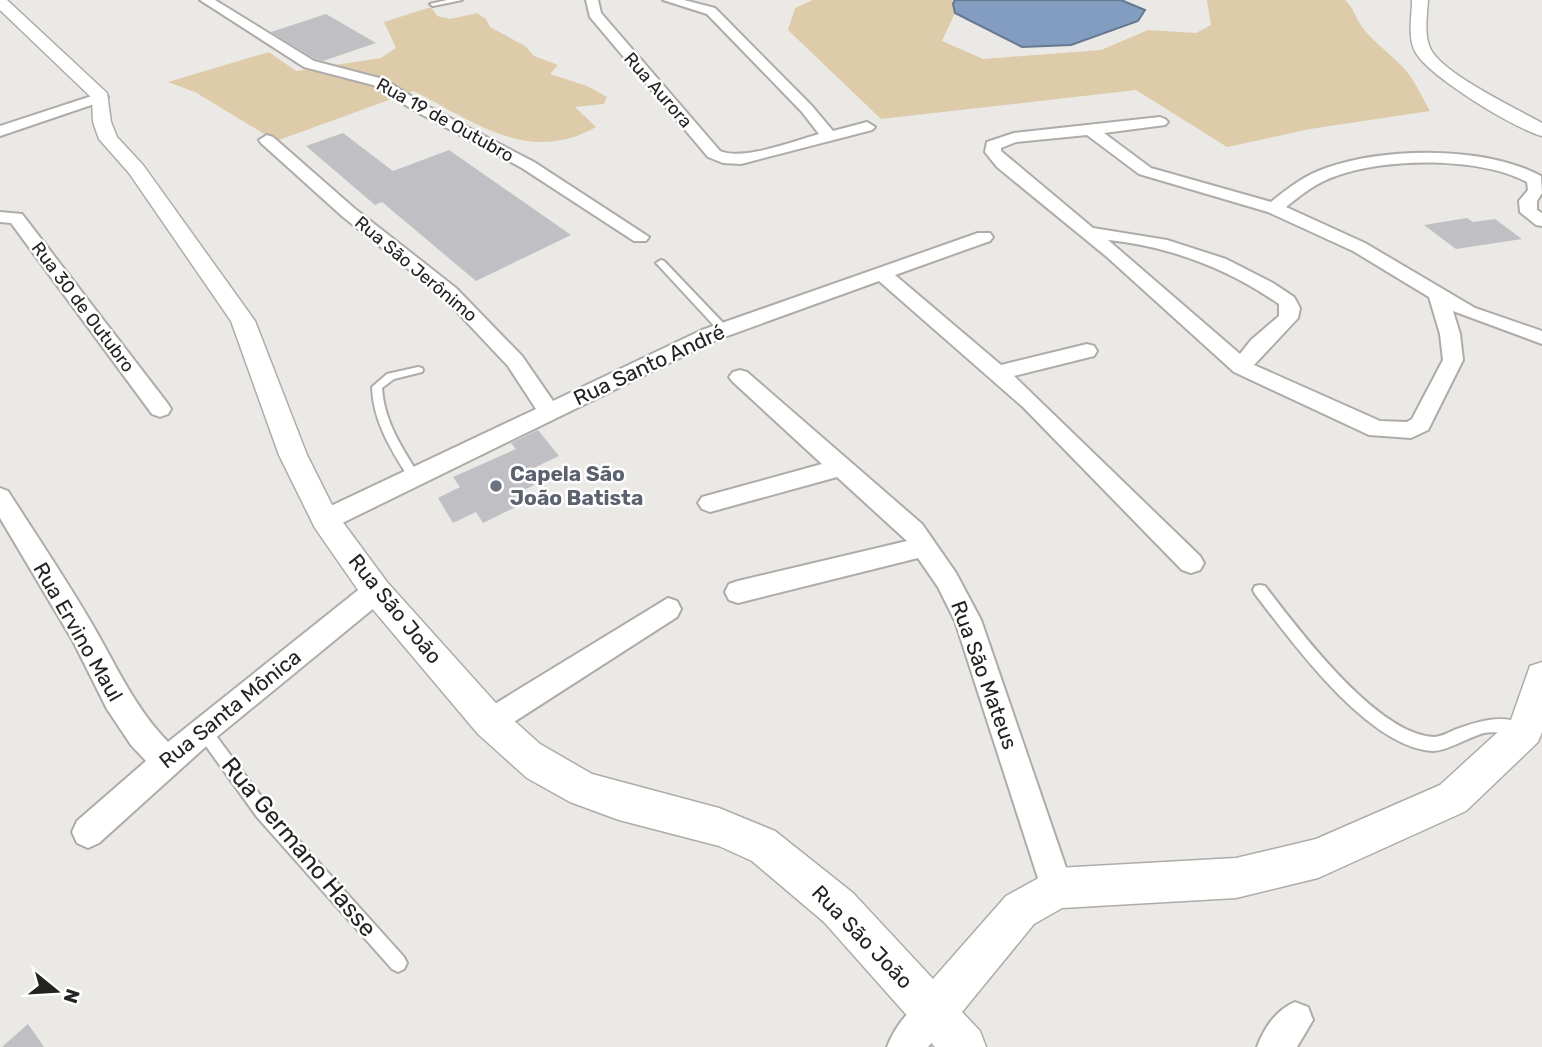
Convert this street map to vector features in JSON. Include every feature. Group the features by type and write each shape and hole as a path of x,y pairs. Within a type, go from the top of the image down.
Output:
{"street":[{"name":"Rua 19 de Outubro","path":"206,0 309,64 378,82 422,109 528,165 640,237"},
{"name":"Rua Aurora","path":"592,0 595,14 714,154 723,158 741,159 828,135"},
{"path":"669,0 711,11 807,109 828,135 867,127"},
{"path":"1420,0 1419,38 1425,56 1471,90 1542,130"},
{"path":"0,2 101,97 0,131"},
{"name":"Rua São João","path":"101,97 102,121 108,139 136,169 243,321 293,455 325,520 376,591 509,743 545,771 600,795 711,822 760,843 805,877 856,923 964,1047"},
{"path":"1160,122 1014,138 993,145 993,152 1003,164 1089,233 1241,367 1377,429 1411,430 1420,424 1453,360 1450,334 1438,296"},
{"path":"1089,129 1155,176 1274,208 1359,247 1468,312 1542,338"},
{"name":"Rua São Jerônimo","path":"267,140 367,228 449,292 508,353 549,411"},
{"path":"1274,208 1309,182 1333,171 1372,163 1431,160 1498,165 1527,173 1535,180 1536,190 1528,201 1529,212 1542,221"},
{"name":"Rua 30 de Outubro","path":"0,217 16,218 160,409"},
{"path":"1089,233 1172,248 1222,265 1246,275 1287,301 1290,308 1288,317 1258,345 1241,367"},
{"name":"Rua Santo André","path":"325,520 723,330 984,237"},
{"path":"883,274 1031,402 1191,563"},
{"path":"996,373 1087,351"},
{"name":"Rua São Mateus","path":"740,377 913,531 947,580 968,620 1057,888"},
{"path":"710,503 841,467"},
{"name":"Rua Ervino Maul","path":"0,497 83,633 117,700 141,735 166,761"},
{"path":"738,592 925,547"},
{"name":"Rua Santa Mônica","path":"88,832 203,730 376,591"},
{"path":"490,722 668,609"},
{"path":"905,1047 1020,910 1057,888 1236,878 1318,858 1453,799 1525,730 1542,677"}],"lane":[{"path":"433,4 459,0"},
{"path":"662,263 723,330"},
{"path":"414,477 384,420 377,398 377,387 391,376 418,370"},
{"path":"1260,590 1296,637 1345,689 1378,722 1406,738 1435,744 1492,723 1506,723 1525,730"},
{"name":"Rua Germano Hasse","path":"203,730 263,812 398,963"}],"shaded area":[{"path":"813,0 955,0 955,13 942,41 983,59 1101,50 1148,30 1196,33 1211,25 1207,0 1345,0 1367,33 1408,73 1430,111 1310,129 1227,147 1136,90 881,119 788,30 795,8"},
{"path":"431,7 437,16 450,19 477,13 486,19 490,27 525,46 534,56 558,65 550,74 587,86 607,97 604,104 575,107 596,127 571,138 548,142 525,140 480,126 414,91 276,141 195,92 168,82 269,52 296,71 381,58 396,48 384,22"}],"water":[{"path":"955,0 1121,0 1145,10 1138,21 1071,45 1022,47 955,13"}],"building":[{"path":"326,14 376,43 323,61 315,59 271,32"},
{"path":"343,133 393,171 449,150 571,235 476,281 382,202 375,205 306,146"},
{"path":"1467,218 1473,222 1495,219 1522,239 1456,249 1424,225"},
{"name":"Capela São João Batista","path":"538,430 559,456 525,472 534,485 516,494 522,504 483,523 476,512 453,523 438,498 460,487 453,477 516,449 511,443"},
{"path":"28,1024 44,1047 2,1047"}],"place":[{"name":"Capela São João Batista","path":"496,486"}]}
